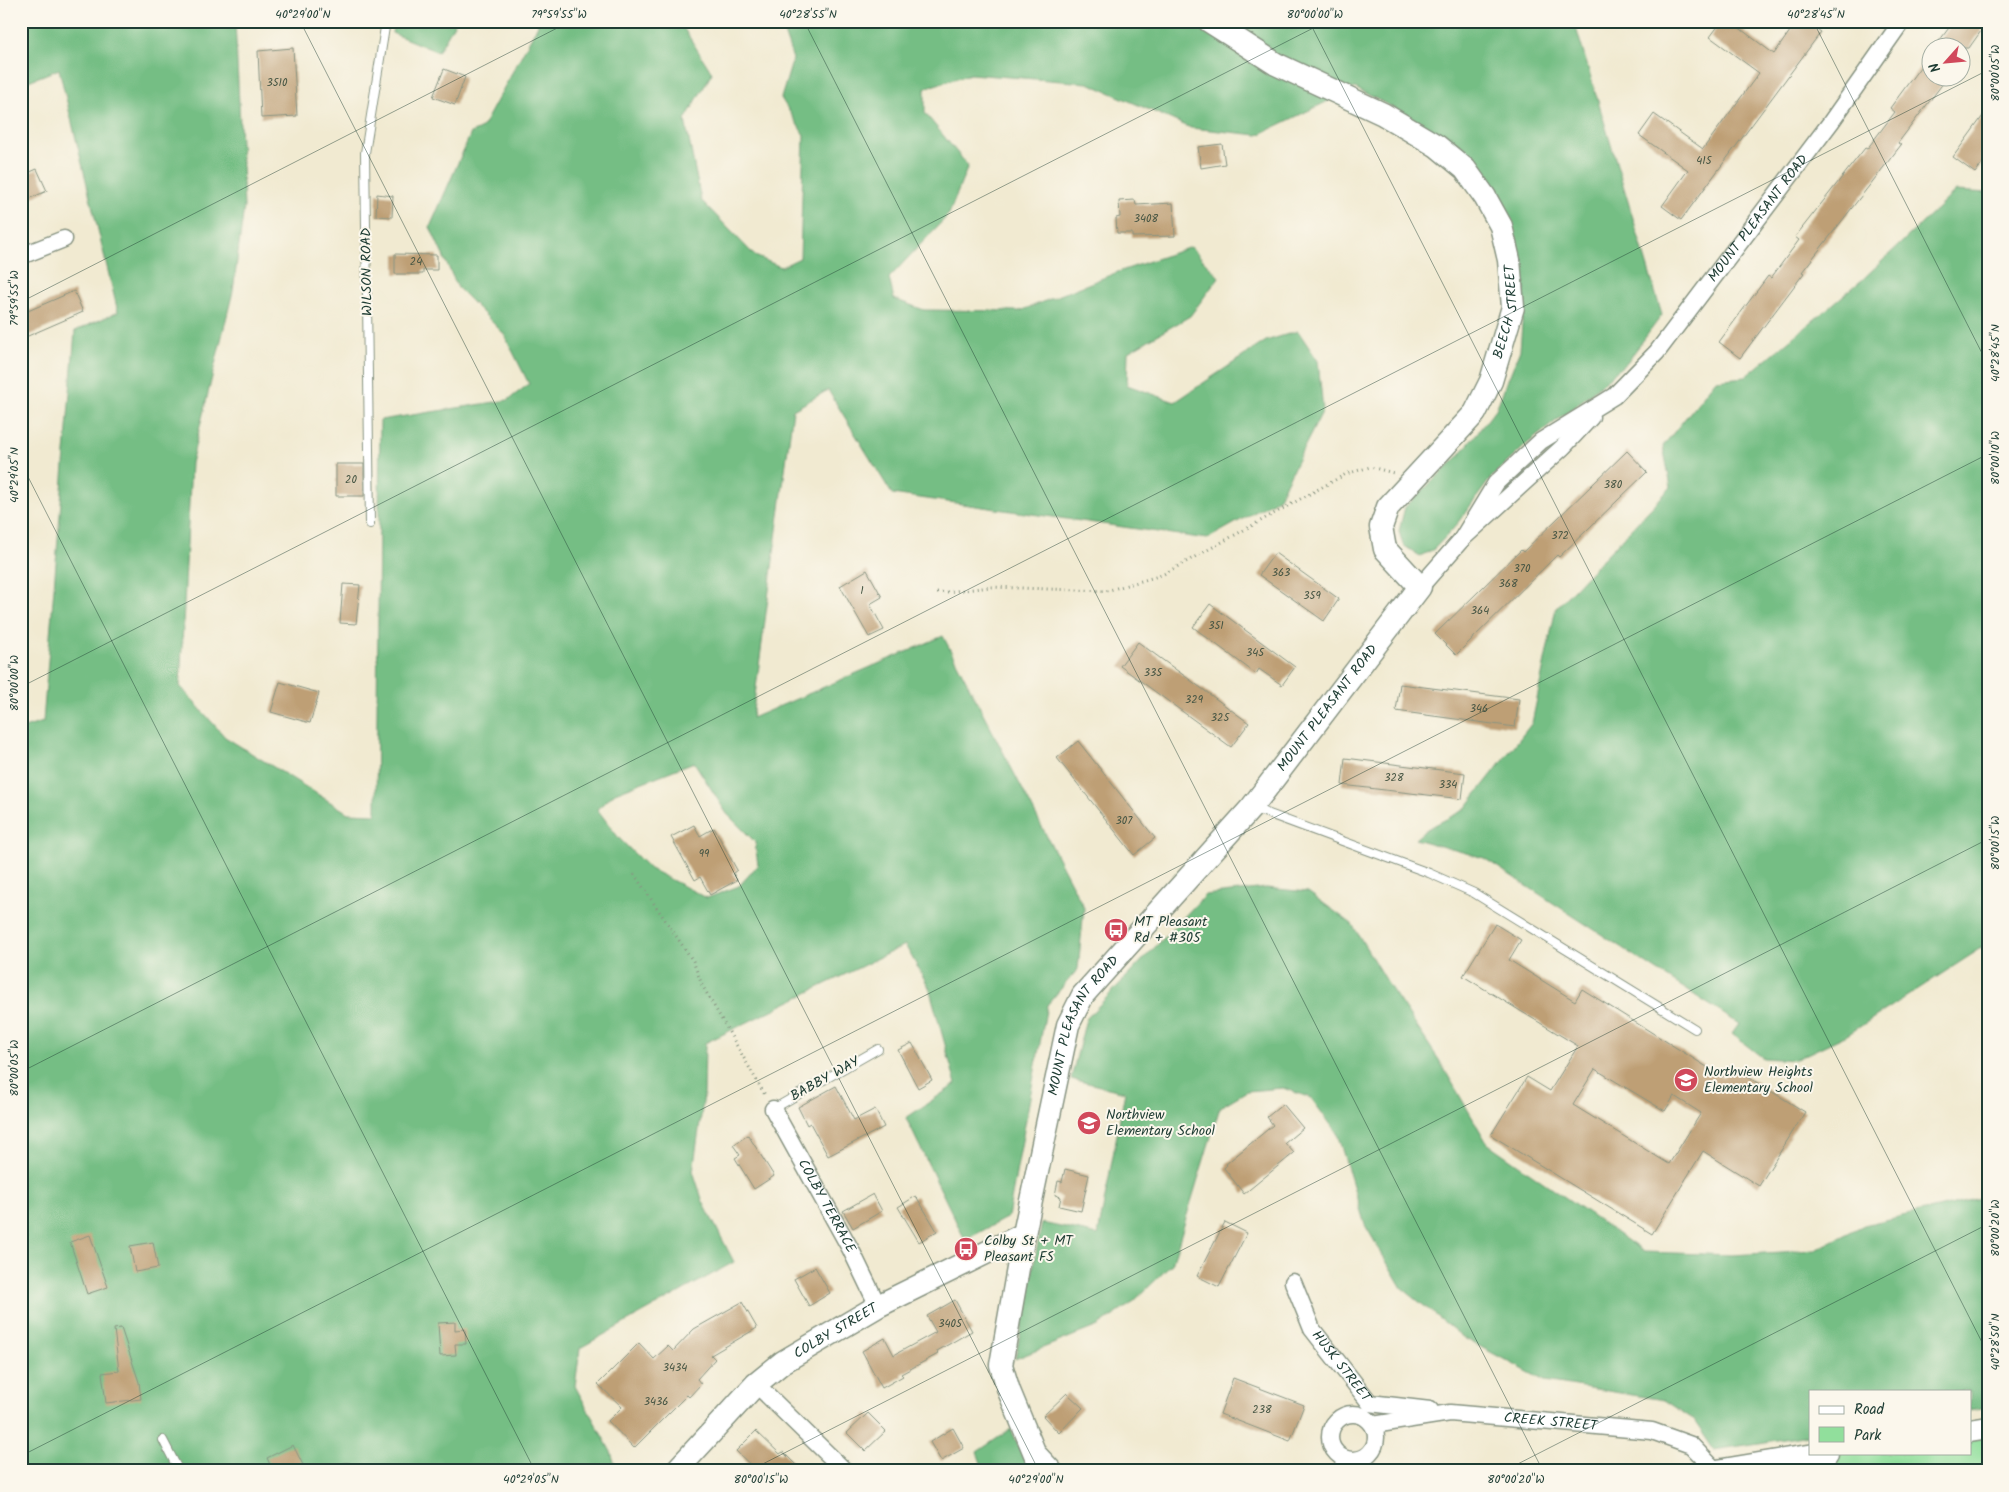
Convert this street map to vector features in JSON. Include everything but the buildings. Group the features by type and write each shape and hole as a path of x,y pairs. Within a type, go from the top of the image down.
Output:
{"street":[{"name":"BEECH STREET","path":"1209,21 1276,64 1383,114 1437,146 1465,169 1485,197 1500,226 1509,260 1513,307 1491,381 1475,413 1388,507 1381,527 1385,549 1420,587"},
{"name":"MOUNT PLEASANT ROAD","path":"1050,1471 1035,1454 1009,1391 1001,1365 1024,1234 1068,1025 1083,995 1252,808 1420,587 1462,539 1563,447 1602,404 1614,396 1657,352 1831,122 1902,21"},
{"path":"21,256 64,239"},
{"name":"COLBY TERRACE","path":"773,1109 851,1250 878,1306"},
{"name":"COLBY STREET","path":"676,1471 756,1384 783,1362 878,1306 1024,1234"},
{"name":"HUSK STREET","path":"1293,1282 1312,1329 1370,1403 1450,1412"},
{"path":"756,1384 845,1471"},
{"name":"CREEK STREET","path":"1373,1425 1450,1412 1652,1431 1691,1445 1717,1471"},
{"path":"1972,1430 1988,1428"},
{"path":"1717,1471 1821,1454"}],"lane":[{"name":"WILSON ROAD","path":"370,524 365,153 386,21"},
{"path":"1252,808 1429,873 1474,893 1695,1029"},
{"name":"BABBY WAY","path":"773,1109 878,1050"},
{"path":"163,1440 180,1471"},
{"path":"331,1471 347,1467 363,1471"}],"path":[{"path":"937,594 991,587 1106,591 1162,575 1346,474 1370,467 1415,478"},
{"path":"634,874 692,961 702,985 773,1109"}],"green space":[{"path":"21,21 235,21 244,207 233,291 191,463 180,686 225,737 348,813 376,814 380,420 508,400 529,384 504,334 458,288 430,227 471,133 482,128 538,25 538,21 679,21 712,73 685,120 701,200 755,256 781,267 800,258 804,135 781,98 793,59 780,21 1574,21 1662,315 1627,362 1528,443 1491,478 1453,529 1434,549 1420,556 1403,545 1399,531 1405,507 1459,456 1496,409 1520,350 1525,286 1512,229 1459,150 1407,115 1355,88 1258,135 1191,128 1088,83 970,74 925,88 925,113 968,166 949,214 889,278 894,299 924,310 1020,311 1118,272 1191,247 1219,277 1190,316 1128,352 1127,385 1175,402 1266,341 1298,331 1318,361 1323,410 1278,499 1207,539 892,494 828,390 793,410 752,718 943,636 1084,908 1078,969 1047,1005 1008,1217 965,1240 906,1118 956,1084 929,987 905,945 705,1043 704,1095 693,1171 703,1202 734,1262 580,1348 575,1386 611,1452 617,1471 25,1471 21,1458 21,729 43,722 75,331 118,312 59,69 21,84","holes":["694,762 727,814 755,842 758,865 739,886 707,898 650,869 618,837 597,809 615,793"]},
{"path":"394,21 456,21 438,52 392,33"},
{"path":"1956,191 1988,193 1988,944 1847,1035 1794,1060 1763,1058 1732,1034 1739,1024 1484,858 1415,839 1427,829 1464,810 1532,723 1556,608 1671,487 1663,446 1716,380 1745,377 1862,280"},
{"path":"1266,888 1308,892 1352,924 1384,978 1439,1060 1487,1143 1644,1252 1732,1255 1815,1250 1864,1225 1988,1196 1988,1407 1972,1410 1972,1390 1809,1390 1809,1435 1714,1450 1693,1419 1664,1400 1545,1381 1464,1338 1402,1288 1365,1225 1337,1133 1311,1098 1283,1088 1247,1091 1220,1107 1172,1264 1131,1304 1098,1326 1015,1359 1042,1223 1098,1235 1125,1092 1071,1079 1086,1019 1205,895"},
{"path":"1988,1428 1988,1471 1717,1471 1821,1454 1972,1454 1972,1431"},
{"path":"1011,1429 1030,1471 984,1471 977,1452"}],"place":[{"name":"MT Pleasant Rd + #305","path":"1116,930"},
{"name":"Northview Heights Elementary School","path":"1686,1080"},
{"name":"Northview Elementary School","path":"1089,1123"},
{"name":"Colby St + MT Pleasant FS","path":"966,1249"}]}
